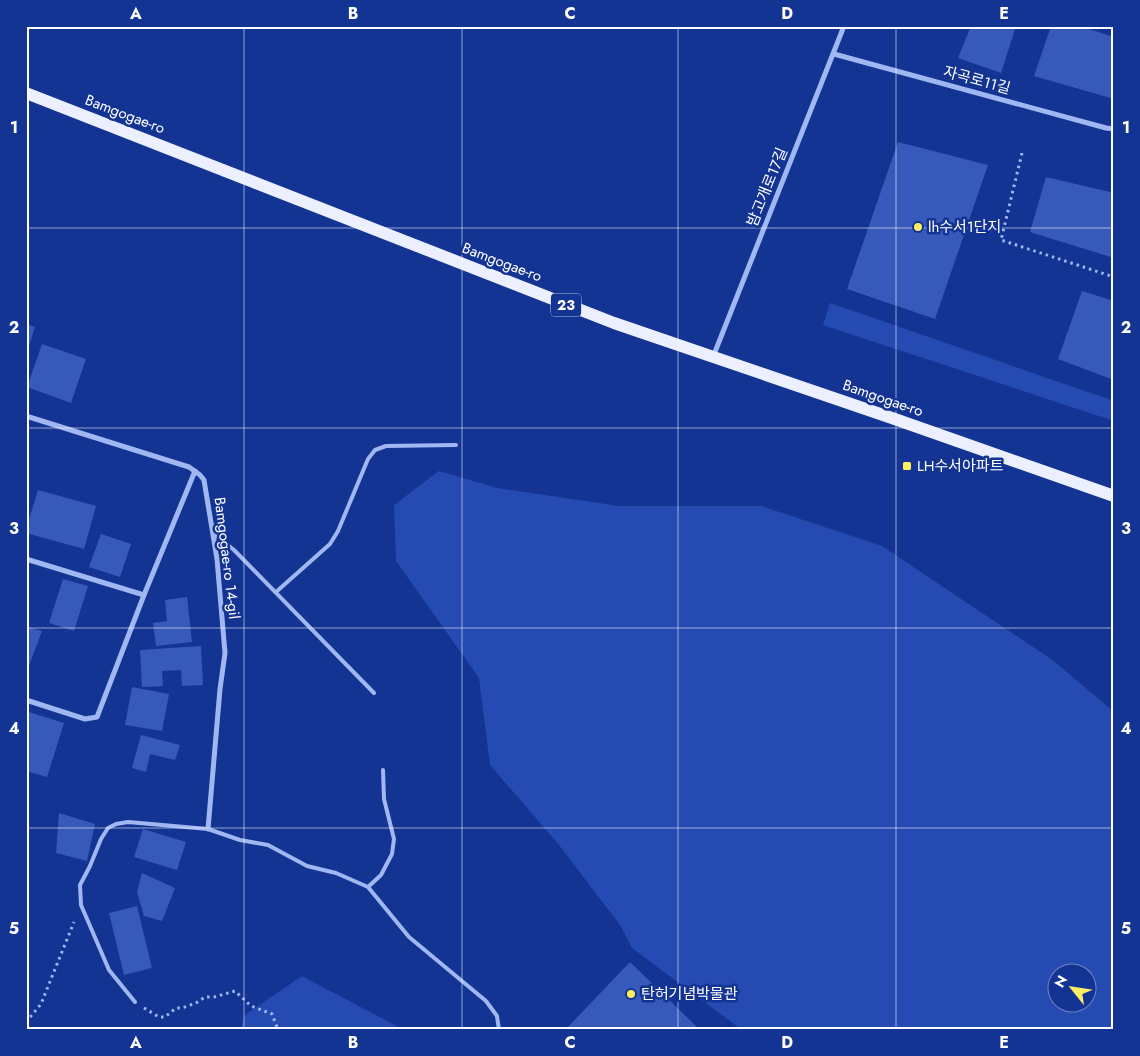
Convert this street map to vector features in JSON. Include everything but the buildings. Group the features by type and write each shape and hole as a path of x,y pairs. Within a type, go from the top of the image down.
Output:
{"main road":[{"name":"Bamgogae-ro","path":"26,93 614,323 1114,496"}],"street":[{"name":"밤고개로17길","path":"713,357 844,26"},
{"name":"자곡로11길","path":"834,54 1114,129"},
{"path":"26,416 195,470 97,717 85,719 26,700"},
{"name":"Bamgogae-ro 14-gil","path":"195,470 204,480 217,559 225,653 220,689 208,829"},
{"path":"26,559 144,595"}],"lane":[{"path":"276,592 330,544 338,531 368,459 375,450 386,446 456,445"},
{"path":"212,533 234,550 374,693"},
{"path":"368,887 380,874 392,854 394,839 384,800 383,770"},
{"path":"135,1002 108,970 81,905 80,885 108,828 116,824 128,822 208,829 240,840 268,846 307,866 336,873 368,887 409,937 486,1001 497,1016 499,1030"}],"path":[{"path":"1022,153 1001,240 1114,277"},
{"path":"26,1022 41,1004 81,905"},
{"path":"135,1002 159,1017 165,1017 176,1008 189,1006 204,997 214,997 234,991 251,1006 272,1014 278,1030"}],"shaded area":[{"path":"830,303 1114,401 1114,421 823,325"},
{"path":"439,471 497,488 619,506 761,506 882,546 1054,661 1114,712 1114,1030 742,1030 632,948 620,925 559,845 490,765 479,678 396,561 394,505"},
{"path":"302,976 404,1030 240,1030 245,1015"}],"place":[{"name":"lh수서1단지","path":"918,227"},
{"name":"LH수서아파트","path":"907,466"},
{"name":"탄허기념박물관","path":"631,994"}]}
